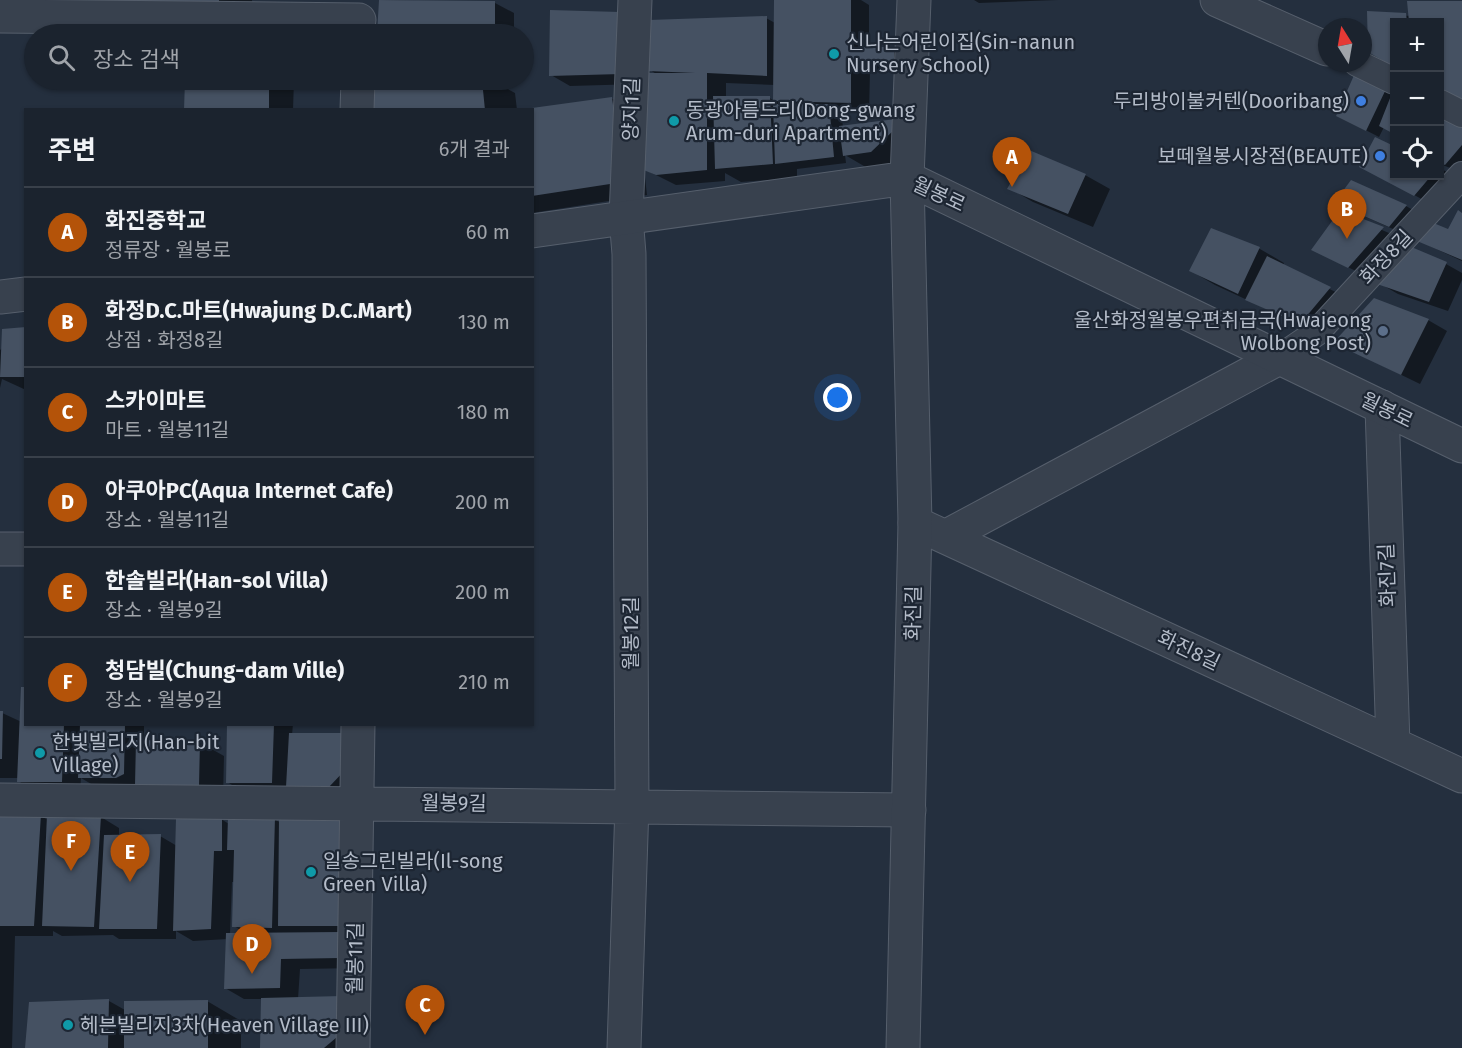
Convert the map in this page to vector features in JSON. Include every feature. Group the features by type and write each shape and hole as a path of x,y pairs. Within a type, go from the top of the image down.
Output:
{"street":[{"name":"양지1길","path":"626,218 635,0"},
{"name":"화진길","path":"903,1048 915,523 906,178 914,0"},
{"path":"1226,2 1318,45"},
{"path":"0,16 361,18"},
{"path":"1372,70 1390,79"},
{"path":"357,108 358,90"},
{"path":"1444,105 1462,114"},
{"name":"화정8길","path":"1279,358 1316,333 1462,176"},
{"name":"월봉로","path":"534,231 906,178 1462,446"},
{"name":"월봉12길","path":"624,1048 632,806 629,254 626,218"},
{"path":"0,297 24,294"},
{"path":"945,537 1279,358"},
{"name":"화진7길","path":"1382,407 1393,744"},
{"name":"화진8길","path":"915,523 1462,776"},
{"path":"0,549 24,549"},
{"name":"월봉11길","path":"353,1048 358,726"},
{"name":"월봉9길","path":"0,800 358,802 909,810"}],"building":[{"path":"76,0 219,0 219,4 76,4"},
{"path":"379,0 495,1 495,24 378,24"},
{"name":"신나는어린이집(Sin-nanun Nursery School)","path":"774,0 851,0 851,47 894,47 894,62 851,61 851,103 773,101"},
{"path":"1407,1 1462,1 1462,99 1444,91 1444,18 1409,18"},
{"path":"550,10 620,12 621,74 549,76"},
{"path":"1367,11 1406,13 1407,18 1390,18 1390,65 1372,54 1372,18 1367,18"},
{"path":"767,16 767,76 707,73 707,170 656,175 641,169 641,73 695,73 648,71 649,20"},
{"name":"두리방이불커텐(Dooribang)","path":"1355,73 1387,87 1366,131 1336,116"},
{"path":"185,90 269,90 269,108 184,108"},
{"path":"374,90 483,90 485,108 373,108"},
{"path":"713,96 770,96 773,164 715,169"},
{"path":"612,97 623,182 534,196 534,108 532,108"},
{"path":"1390,98 1390,132 1379,126"},
{"path":"773,104 829,104 834,157 775,164"},
{"path":"1444,117 1462,126 1462,145 1445,165"},
{"path":"896,119 896,128 871,152 843,156 839,126"},
{"name":"보떼월봉시장점(BEAUTE)","path":"1375,137 1390,144 1390,180 1428,180 1414,196 1359,167"},
{"path":"1029,150 1086,174 1068,214 1007,189"},
{"path":"1351,180 1407,205 1389,227 1334,203"},
{"path":"1340,210 1384,227 1348,268 1311,250"},
{"path":"1458,210 1462,213 1462,260 1417,241 1431,222 1448,229"},
{"path":"1211,228 1260,247 1238,294 1189,271"},
{"path":"1409,246 1447,262 1429,302 1377,284"},
{"path":"1267,256 1331,287 1300,324 1245,300"},
{"name":"울산화정월봉우편취급국(Hwajeong Wolbong Post)","path":"1374,298 1429,319 1401,375 1333,343"},
{"path":"24,327 24,377 0,377 2,329"},
{"name":"한빛빌리지(Han-bit Village)","path":"21,687 24,687 24,726 64,726 62,782 17,782"},
{"path":"0,711 3,711 2,759 0,759"},
{"path":"80,726 125,726 124,774 116,778 78,778"},
{"path":"227,726 274,726 272,783 226,783"},
{"path":"289,733 348,733 347,768 329,787 286,787"},
{"path":"136,740 200,741 199,786 135,785"},
{"path":"41,814 34,926 0,926 0,815"},
{"path":"47,815 101,816 94,927 42,926"},
{"path":"228,817 275,817 272,928 232,927 234,850 227,850"},
{"name":"일송그린빌라(Il-song Green Villa)","path":"279,817 344,818 343,926 278,926"},
{"path":"176,818 222,818 222,851 214,851 211,929 173,931"},
{"path":"161,834 157,929 99,929 104,835"},
{"path":"341,932 340,958 281,959 280,988 224,989 226,933"},
{"path":"342,996 343,1032 324,1048 260,1048 261,998"},
{"name":"헤븐빌리지3차(Heaven Village III)","path":"109,999 108,1048 25,1048 29,1002"},
{"path":"208,1000 208,1048 124,1048 124,1001"}],"place":[{"name":"신나는어린이집(Sin-nanun Nursery School)","path":"834,54"},
{"name":"두리방이불커텐(Dooribang)","path":"1361,101"},
{"name":"동광아름드리(Dong-gwang Arum-duri Apartment)","path":"674,121"},
{"name":"보떼월봉시장점(BEAUTE)","path":"1380,156"},
{"name":"화진중학교","path":"1012,187"},
{"name":"화정D.C.마트(Hwajung D.C.Mart)","path":"1347,239"},
{"name":"울산화정월봉우편취급국(Hwajeong Wolbong Post)","path":"1383,331"},
{"name":"한빛빌리지(Han-bit Village)","path":"40,753"},
{"name":"청담빌(Chung-dam Ville)","path":"71,871"},
{"name":"일송그린빌라(Il-song Green Villa)","path":"311,872"},
{"name":"한솔빌라(Han-sol Villa)","path":"130,882"},
{"name":"아쿠아PC(Aqua Internet Cafe)","path":"252,974"},
{"name":"헤븐빌리지3차(Heaven Village III)","path":"68,1025"},
{"name":"스카이마트","path":"425,1035"}]}
